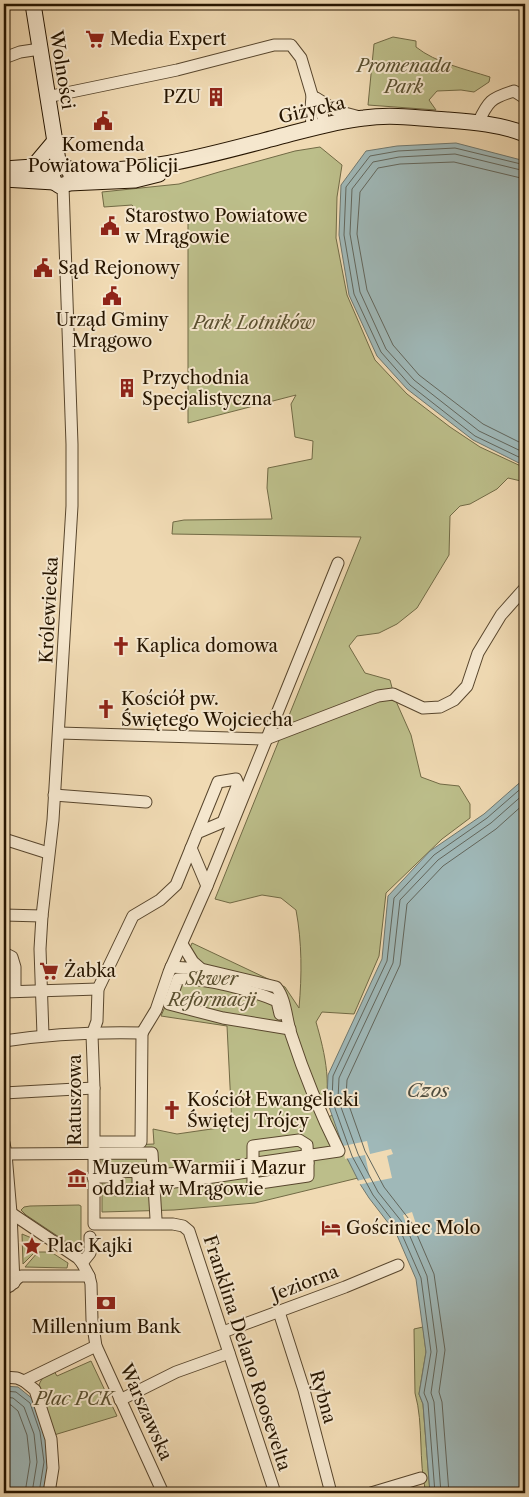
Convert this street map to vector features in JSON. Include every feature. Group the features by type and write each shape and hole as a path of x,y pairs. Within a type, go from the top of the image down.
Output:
{"street":[{"name":"Wolności","path":"33,4 54,142 64,179"},
{"path":"47,97 178,70 274,45 292,45 301,58 312,95 321,107 318,127"},
{"path":"4,58 20,52 40,49"},
{"path":"478,123 495,96 514,91 525,98"},
{"path":"312,95 337,111 365,118"},
{"name":"Giżycka","path":"64,179 135,180 176,169 198,158 318,127 365,118 395,117 478,123 525,134"},
{"path":"33,167 54,142"},
{"path":"4,169 33,167 64,179"},
{"path":"4,179 64,179"},
{"name":"Królewiecka","path":"43,1035 40,949 48,853 53,820 72,506 72,444 64,179"},
{"path":"94,1148 141,1142 142,1033 156,1010 166,969 182,944 207,886 338,564"},
{"path":"59,733 266,739 378,696 393,694 423,708 440,706 454,700 467,686 478,653 501,616 525,588"},
{"path":"4,953 12,957 15,967 9,992 98,989 133,916 160,900 176,885 218,782 236,779 238,784 222,822 198,833"},
{"path":"54,795 146,802"},
{"path":"4,839 48,853"},
{"path":"191,848 207,886"},
{"path":"4,915 42,916"},
{"path":"182,944 192,962 201,970"},
{"path":"166,969 181,967 201,970 276,987 281,994 286,1029"},
{"path":"93,1177 117,1176 117,1172 138,1171 138,1180 154,1180 195,1172 253,1167 308,1159 339,1151 311,1091 277,1001 260,994 190,978 178,979 169,1004"},
{"name":"Ratuszowa","path":"94,1224 92,1035 97,1021 98,989"},
{"path":"156,1010 169,1004 224,1018 286,1029"},
{"path":"4,1041 43,1035 142,1033"},
{"path":"4,1092 94,1088"},
{"path":"299,1140 307,1145 308,1176 253,1184 253,1167 253,1146 299,1140"},
{"path":"9,1285 11,1213 5,1148 94,1148 152,1153 156,1218"},
{"path":"11,1213 82,1263 90,1276 92,1289 93,1335 96,1346 24,1381"},
{"name":"Franklina Delano Roosevelta","path":"94,1224 156,1223 183,1226 189,1231 275,1493"},
{"path":"82,1263 90,1253 90,1237"},
{"name":"Jeziorna","path":"223,1332 398,1265"},
{"path":"9,1285 21,1276 90,1276"},
{"name":"Rybna","path":"279,1312 304,1390 331,1493"},
{"name":"Warszawska","path":"96,1346 163,1493"},
{"path":"120,1400 176,1372 229,1353"},
{"path":"4,1377 17,1378 35,1390 52,1439 53,1468 49,1493"},
{"path":"371,1493 420,1478"}],"green space":[{"name":"Promenada Park","path":"393,37 416,41 416,47 424,53 451,65 490,77 489,82 474,92 461,90 437,91 429,100 436,110 368,105 374,44"},
{"path":"320,147 342,165 337,197 336,238 347,295 375,360 407,394 450,427 480,447 525,468 525,485 521,481 508,478 497,489 470,504 460,506 450,516 449,555 417,608 397,624 379,633 357,636 349,646 365,673 390,680 395,699 411,735 421,777 440,784 459,786 470,804 470,818 442,839 386,893 379,956 354,1014 322,1012 316,1022 327,1072 327,1097 320,1120 333,1115 347,1158 358,1178 255,1203 174,1210 102,1212 102,1146 154,1144 153,1129 177,1134 232,1126 227,1026 161,1016 192,943 285,987 299,1008 301,959 296,910 281,898 262,895 230,903 215,899 361,537 172,534 173,522 184,520 272,519 267,488 268,468 312,459 313,441 295,437 291,404 296,395 188,423 188,223 182,218 139,213 132,205 104,207 102,192 179,184 295,151"},
{"path":"30,1206 81,1206 81,1244 77,1249 21,1210 24,1207"},
{"path":"22,1234 34,1239 35,1252 23,1264"},
{"path":"38,1252 51,1252 68,1263 67,1268 25,1267"},
{"path":"423,1327 426,1352 419,1394 423,1404 430,1493 426,1493 422,1468 418,1405 415,1393 414,1329"},
{"name":"Plac PCK","path":"91,1361 117,1416 54,1435 39,1385 40,1382 51,1372 54,1371 57,1376"}],"water":[{"path":"456,143 525,161 525,466 473,440 407,389 377,356 349,295 339,235 341,185 366,151 397,146"},
{"name":"Czos","path":"525,778 525,1493 430,1493 423,1404 419,1394 426,1352 416,1279 396,1233 369,1198 347,1158 327,1101 328,1075 382,959 388,896 430,851 484,814"},
{"path":"4,1386 18,1387 34,1400 45,1431 49,1462 43,1493 4,1493"}],"pier":[{"path":"367,1141 370,1154 391,1149 393,1154 387,1156 392,1178 357,1185 356,1181 370,1178 365,1155 345,1159 343,1146"},
{"path":"412,1212 417,1227 397,1234 396,1230 407,1226 403,1215"}],"place":[{"name":"Media Expert","path":"95,39"},
{"name":"PZU","path":"216,97"},
{"name":"Komenda Powiatowa Policji","path":"103,121"},
{"name":"Starostwo Powiatowe w Mrągowie","path":"110,226"},
{"name":"Sąd Rejonowy","path":"43,268"},
{"name":"Urząd Gminy Mrągowo","path":"112,296"},
{"name":"Przychodnia Specjalistyczna","path":"127,388"},
{"name":"Kaplica domowa","path":"121,646"},
{"name":"Kościół pw. Świętego Wojciecha","path":"106,709"},
{"name":"Żabka","path":"49,971"},
{"name":"Kościół Ewangelicki Świętej Trójcy","path":"172,1110"},
{"name":"Muzeum Warmii i Mazur oddział w Mrągowie","path":"77,1178"},
{"name":"Gościniec Molo","path":"331,1228"},
{"name":"Plac Kajki","path":"32,1246"},
{"name":"Millennium Bank","path":"106,1303"}],"park label":[{"name":"Park Lotników","path":"254,323"},
{"name":"Skwer Reformacji","path":"212,990"}]}
